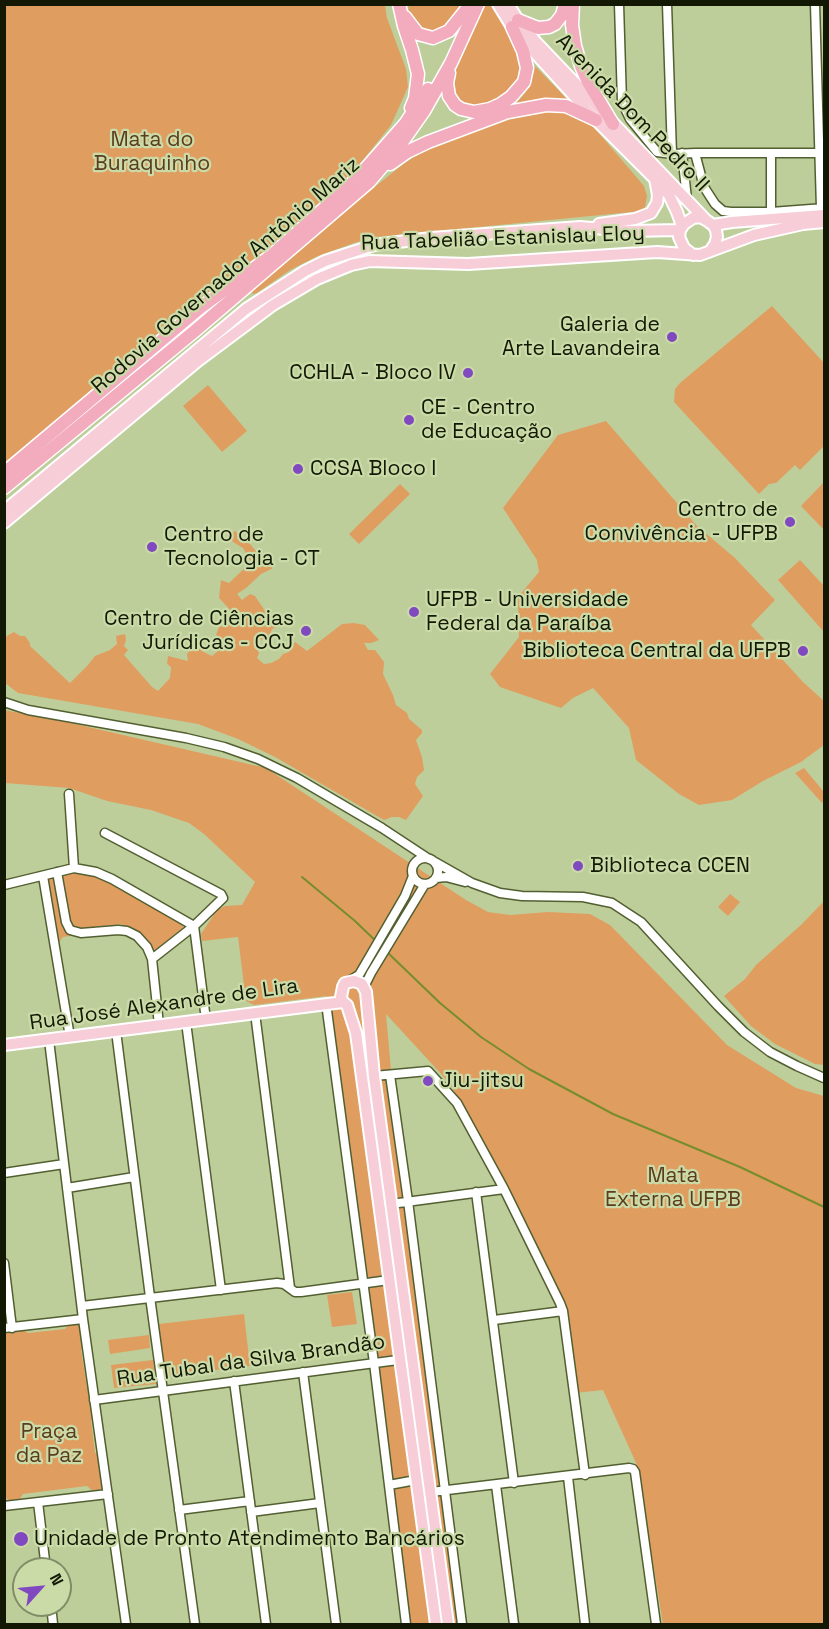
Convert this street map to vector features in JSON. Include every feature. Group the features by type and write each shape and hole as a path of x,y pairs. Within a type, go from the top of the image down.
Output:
{"highway":[{"name":"Rodovia Governador Antônio Mariz","path":"4,488 204,323 369,182 398,148 424,111 451,63 478,4"},
{"path":"451,63 447,83 448,93 455,105 461,109 474,111 490,109 501,104 519,90 526,76 526,61 515,23 538,28 549,27 555,24 562,15 565,4"},
{"path":"573,4 572,25 581,66 613,124"},
{"path":"399,5 418,34 433,38 449,31 470,5"},
{"path":"399,5 418,74 415,98 405,124"},
{"name":"Rodovia Governador Antônio Mariz","path":"4,473 200,308 272,255 360,175 405,124 432,84 470,5"},
{"path":"369,182 407,152 457,130 508,112 546,105 566,106 596,120"}],"main road":[{"name":"Avenida Dom Pedro II","path":"498,4 596,120 655,179 674,203 681,228"},
{"name":"Avenida Dom Pedro II","path":"508,4 515,23 710,222"},
{"path":"580,227 635,219 651,213 657,203 658,195 655,179"},
{"path":"710,222 732,222 823,210"},
{"path":"711,250 717,237 716,230 710,222 700,217 687,221 681,228 680,243 694,255 706,253 754,235 804,224 825,222"},
{"name":"Rua Tabelião Estanislau Eloy","path":"4,511 246,309 305,270 325,261 374,245 408,240 580,227 628,231 681,228"},
{"name":"Rua Tabelião Estanislau Eloy","path":"4,523 198,361 273,305 317,279 342,269 370,261 468,264 657,252 694,255"},
{"path":"435,1624 356,1033 344,993 358,982 365,992 374,1076 448,1624"},
{"name":"Rua José Alexandre de Lira","path":"4,1045 328,1003 344,993 351,1007 359,1006 362,1004 365,992"}],"street":[{"path":"619,4 622,102 630,118 654,150 659,153 672,154 822,153"},
{"path":"667,4 672,154"},
{"path":"695,153 704,187 719,208 731,212 823,210 815,4"},
{"path":"682,153 687,199"},
{"path":"771,153 771,212"},
{"path":"672,184 685,173"},
{"path":"4,702 28,710 186,738 224,747 258,759 297,778 402,840 432,861 486,890 522,896 583,897 612,903 641,922 717,1006 744,1032 770,1052 825,1078"},
{"path":"69,794 74,868"},
{"path":"105,833 221,894 223,898 194,926 152,959"},
{"path":"402,840 416,862"},
{"path":"365,992 367,971 405,896 413,876 412,868 422,858 432,861 438,872 431,883 425,884 418,882 413,876"},
{"path":"4,885 74,868 96,872 194,926"},
{"path":"57,872 66,922 70,930 81,933 118,930 133,933 147,947 152,959 159,1025"},
{"path":"42,876 70,1037"},
{"path":"436,878 446,877 472,883"},
{"path":"344,993 359,975 367,971 425,884"},
{"path":"194,926 206,1020"},
{"path":"328,1003 406,1624"},
{"path":"255,1013 290,1288"},
{"path":"186,1022 221,1290"},
{"path":"116,1031 195,1624"},
{"path":"49,1040 81,1306 126,1624"},
{"path":"374,1076 428,1071 457,1103 504,1189 560,1303 585,1475"},
{"path":"390,1075 462,1624"},
{"path":"369,1141 383,1140"},
{"path":"4,1173 64,1164"},
{"path":"67,1188 135,1177"},
{"path":"391,1204 504,1189"},
{"path":"476,1192 514,1483"},
{"path":"4,1263 8,1328 83,1319"},
{"path":"81,1306 277,1283 295,1292 301,1292 389,1280"},
{"path":"494,1320 562,1311"},
{"name":"Rua Tubal da Silva Brandão","path":"94,1400 413,1358"},
{"path":"303,1372 336,1624"},
{"path":"234,1381 266,1624"},
{"path":"430,1492 633,1469 657,1624"},
{"path":"568,1477 585,1624"},
{"path":"389,1485 416,1480"},
{"path":"495,1485 514,1624"},
{"path":"4,1506 108,1494"},
{"path":"179,1510 250,1501"},
{"path":"38,1502 45,1557"},
{"path":"251,1512 320,1503"}],"green space":[{"name":"Mata do Buraquinho","path":"5,5 385,5 387,18 406,69 408,87 391,125 330,197 5,466"},
{"path":"408,5 462,5 444,27 434,32 417,28 410,17"},
{"path":"485,5 492,5 515,45 523,65 520,78 514,88 490,107 461,105 452,95 452,79"},
{"path":"535,66 568,102 502,111 518,101 525,93"},
{"path":"549,110 578,115 592,125 644,186 647,196 642,211 376,237 318,256 290,270 253,294 251,290 303,244 406,162 432,146 499,119"},
{"path":"772,306 824,363 824,446 800,470 795,465 776,483 769,484 759,494 674,402 675,389 680,383"},
{"path":"208,385 247,431 222,452 183,406"},
{"path":"606,421 697,526 735,558 775,600 751,625 803,682 824,701 824,745 801,762 732,800 699,805 679,794 636,760 629,728 593,688 573,698 561,708 500,687 490,674 519,637 518,597 539,572 537,560 503,508 558,435"},
{"path":"824,482 824,530 801,506"},
{"path":"400,484 410,494 359,544 349,534"},
{"path":"235,531 251,545 266,564 273,568 261,574 237,594 242,600 250,594 255,596 267,614 279,626 272,629 268,640 258,639 257,658 264,664 271,663 289,652 295,642 307,651 342,624 365,625 379,640 364,643 368,650 375,650 384,662 383,674 396,705 407,713 409,719 422,730 416,740 424,770 417,777 415,784 423,796 406,820 392,817 384,820 275,757 238,739 198,724 18,693 5,683 5,637 14,632 25,636 30,646 70,683 95,656 110,650 117,644 116,636 125,634 124,646 128,650 124,655 158,691 170,678 171,667 167,664 168,656 188,661 187,654 196,644 202,651 212,656 222,644 216,635 219,627 239,621 239,617 219,598 221,580 229,583 251,562 243,548 233,542 228,535"},
{"path":"800,560 824,586 824,632 778,580"},
{"name":"Mata Externa UFPB","path":"4,710 58,720 266,768 466,900 488,912 510,915 548,912 590,914 610,925 727,1045 796,1088 824,1096 824,1624 663,1624 637,1465 603,1390 575,1393 563,1307 501,1178 453,1089 386,1014 391,1070 466,1624 404,1624 338,1123 327,996 254,1005 246,1001 238,937 202,941 201,934 217,910 225,906 242,905 255,882 189,823 151,810 107,801 69,788 5,783"},
{"path":"804,768 824,792 822,803 795,773"},
{"path":"69,872 91,874 112,882 178,921 183,928 154,951 138,932 121,924 76,929 69,927 60,874"},
{"path":"53,877 63,926 66,930 78,935 63,937 56,946 47,879"},
{"path":"730,894 740,902 728,916 718,907"},
{"path":"824,901 824,1065 815,1064 775,1044 751,1026 724,996 745,979 756,965"},
{"path":"352,1292 357,1324 332,1327 327,1295"},
{"path":"244,1314 250,1366 165,1376 159,1324"},
{"name":"Praça da Paz","path":"82,1322 86,1346 81,1350 87,1387 91,1389 95,1417 91,1420 95,1453 100,1455 103,1488 94,1492 87,1486 23,1494 19,1500 9,1501 5,1497 5,1331 23,1329 28,1333 65,1329 70,1323"},
{"path":"149,1335 150,1348 110,1354 108,1340"},
{"path":"153,1360 156,1384 114,1388 111,1365"}],"waterway":[{"path":"302,877 355,921 383,948"},
{"path":"387,952 440,1003 481,1037 529,1069 613,1114 740,1167 824,1207"}],"place":[{"name":"Galeria de Arte Lavandeira","path":"672,337"},
{"name":"CCHLA - Bloco IV","path":"468,373"},
{"name":"CE - Centro de Educação","path":"409,420"},
{"name":"CCSA Bloco I","path":"298,469"},
{"name":"Centro de Convivência - UFPB","path":"790,522"},
{"name":"Centro de Tecnologia - CT","path":"152,547"},
{"name":"UFPB - Universidade Federal da Paraíba","path":"414,612"},
{"name":"Centro de Ciências Jurídicas - CCJ","path":"306,631"},
{"name":"Biblioteca Central da UFPB","path":"803,651"},
{"name":"Biblioteca CCEN","path":"578,866"},
{"name":"Jiu-jitsu","path":"428,1081"},
{"name":"Unidade de Pronto Atendimento Bancários","path":"21,1539"}]}
